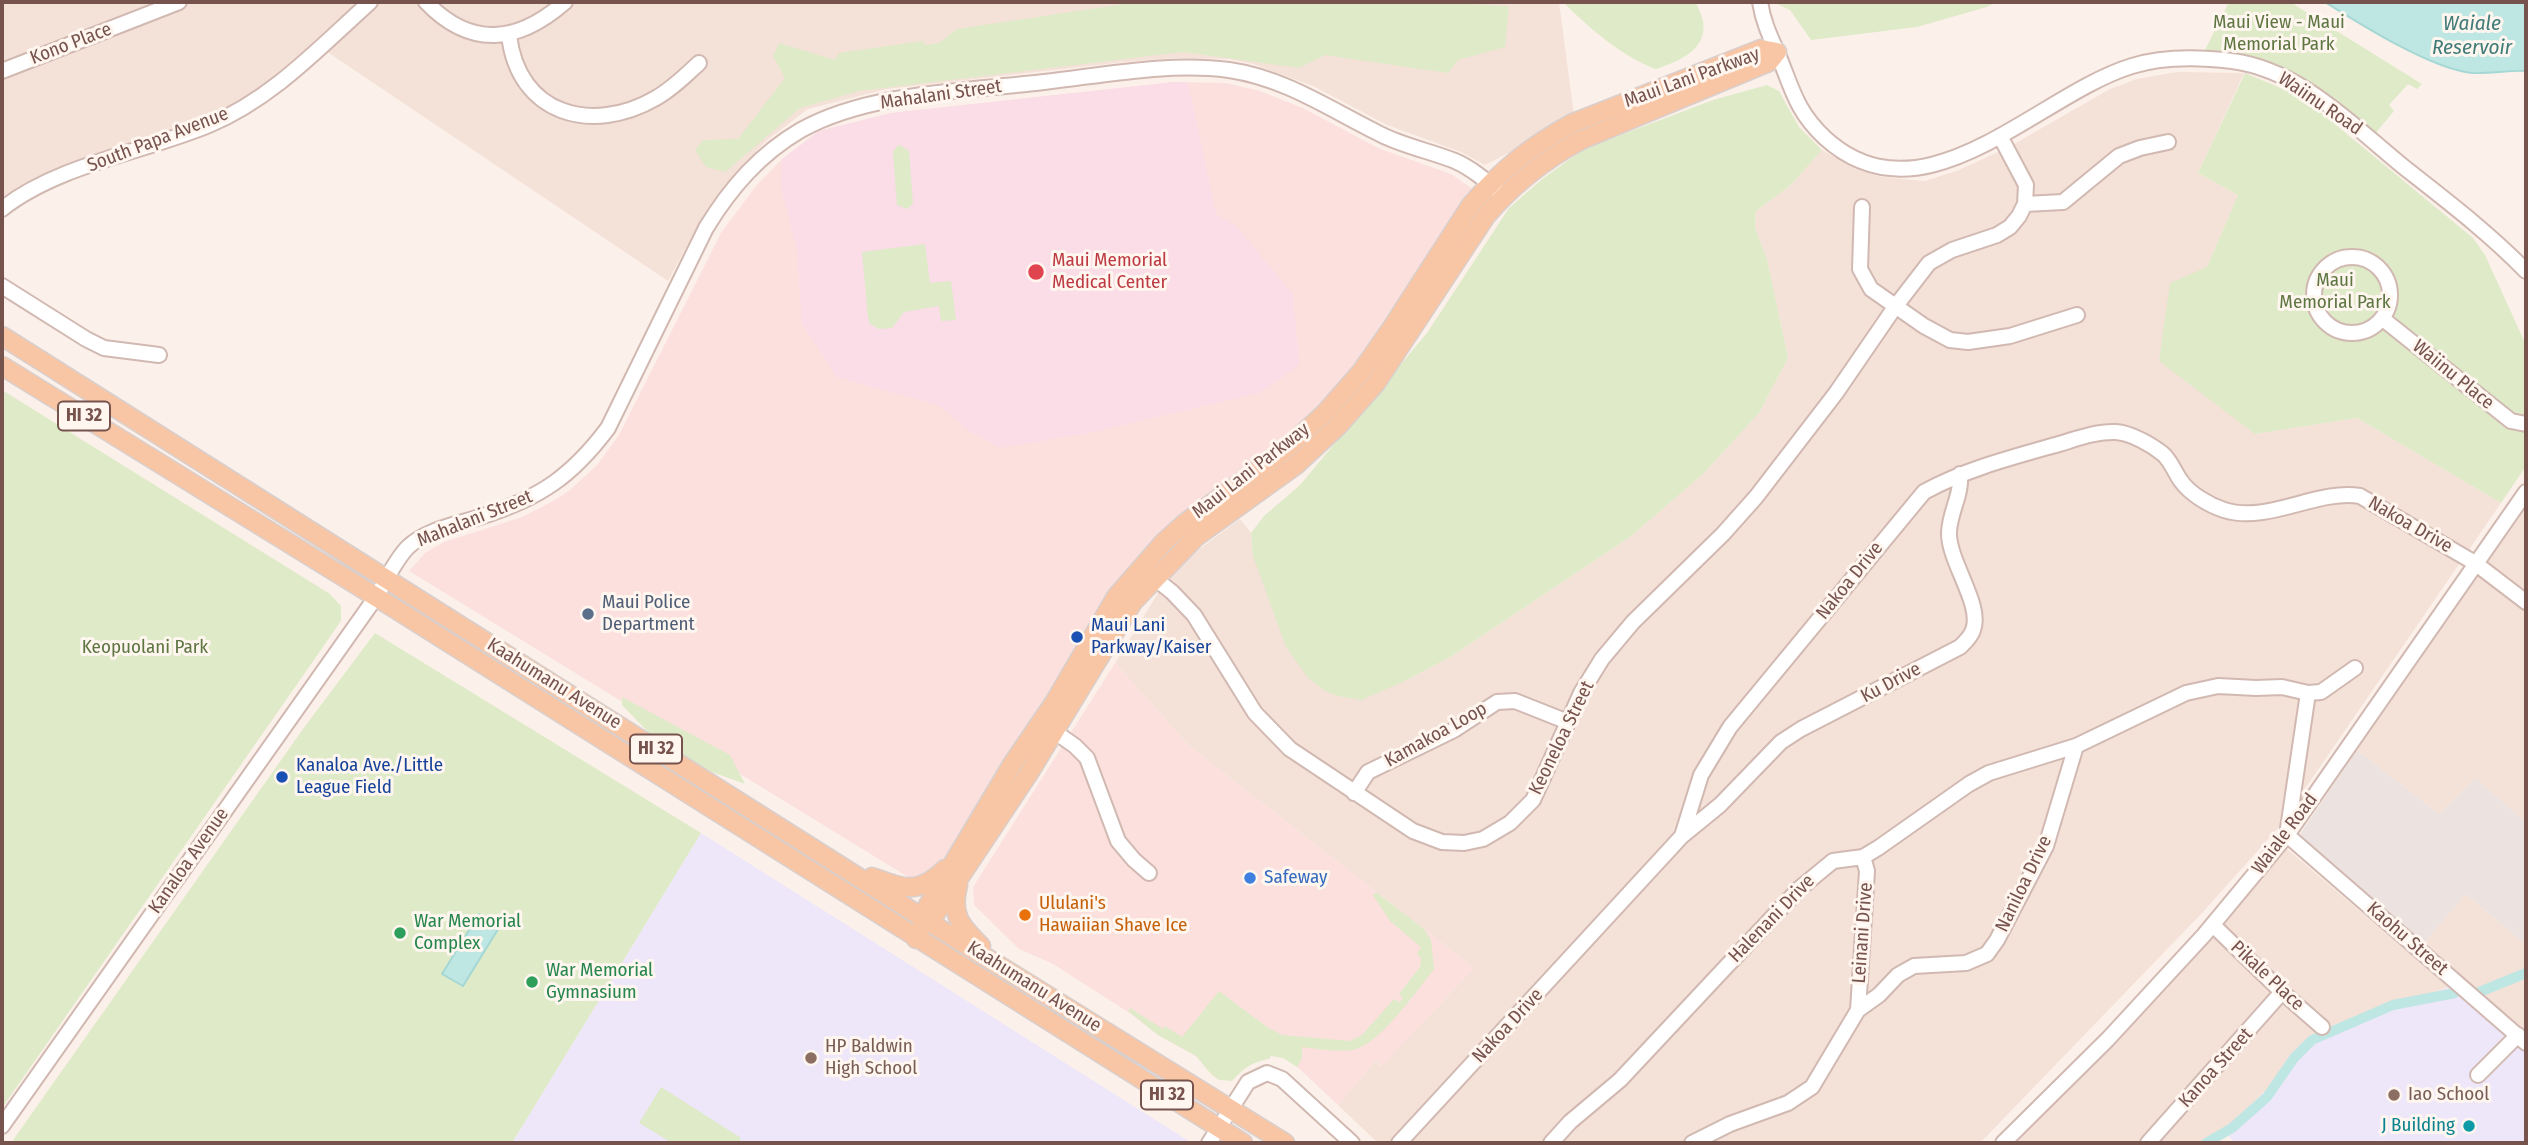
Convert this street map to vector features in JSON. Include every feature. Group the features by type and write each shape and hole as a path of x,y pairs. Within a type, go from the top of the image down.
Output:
{"main road":[{"name":"Maui Lani Parkway","path":"925,919 936,913 960,877 1047,727 1133,602 1147,573 1185,523 1284,451 1325,413 1361,372 1471,205 1496,190 1517,158 1573,123 1760,49 1777,52"},
{"name":"Kaahumanu Avenue","path":"2,336 1285,1143"},
{"name":"Kaahumanu Avenue","path":"2,366 376,597 916,939 1214,1135 1243,1143"},
{"name":"Maui Lani Parkway","path":"916,939 927,907 1013,763 1047,727"},
{"path":"840,865 898,887 917,888 931,881 957,856"},
{"path":"960,877 955,908 958,919 1004,968"}],"street":[{"name":"Kono Place","path":"2,71 179,2"},
{"name":"South Papa Avenue","path":"2,209 20,195 51,179 212,124 255,101 297,68 370,2"},
{"path":"426,2 439,16 458,27 497,36 525,30 546,19 565,2"},
{"path":"1760,2 1766,30 1777,52 1789,88 1803,114 1832,144 1859,160 1904,170 1923,168 1955,159 2000,136 2026,185 2025,204 2063,202 2119,156 2168,142"},
{"path":"509,35 514,62 520,76 542,100 568,114 610,115 634,108 656,98 699,64"},
{"name":"Waiinu Road","path":"2000,136 2095,82 2133,66 2176,58 2205,58 2260,67 2290,80 2339,112 2481,228 2526,271"},
{"name":"Mahalani Street","path":"376,597 404,552 416,541 438,530 517,505 561,479 587,456 608,428 706,228 723,201 743,176 773,149 830,117 889,100 1125,72 1174,68 1226,70 1258,76 1308,96 1381,135 1456,161 1478,174 1496,190"},
{"name":"Keoneloa Street","path":"1147,573 1172,592 1194,615 1255,713 1290,749 1413,831 1442,842 1464,843 1483,838 1510,823 1533,800 1568,722 1602,659 1633,622 1723,534 1756,497 1836,393 1929,263 1952,250 1997,235 2010,227 2025,204"},
{"path":"1862,207 1860,269 1871,289 1924,326 1951,340 1968,342 2010,336 2077,315"},
{"path":"2347,256 2362,257 2376,264 2386,276 2390,290 2389,305 2383,319 2371,328 2357,333 2342,332 2328,325 2318,314 2313,299 2315,284 2321,271 2333,261 2347,256"},
{"path":"2,286 104,348 159,355"},
{"name":"Waiinu Place","path":"2383,319 2511,421 2526,424"},
{"name":"Nakoa Drive","path":"1399,1143 1682,836 1701,775 1730,727 1924,492 1960,474 2078,439 2115,432 2127,435 2164,455 2183,484 2199,498 2223,510 2271,510 2338,494 2360,496 2474,563 2526,602"},
{"name":"Ku Drive","path":"1682,836 1720,805 1781,742 1801,729 1960,647 1969,638 1975,623 1973,606 1953,552 1949,532 1960,492 1960,474"},
{"name":"Waiale Road","path":"2003,1143 2108,1039 2213,925 2287,835 2526,492"},
{"name":"Kanaloa Avenue","path":"2,1126 376,597"},
{"path":"2076,746 2204,688 2283,687 2308,693 2321,692 2355,668"},
{"path":"2287,835 2308,693"},
{"name":"Kamakoa Loop","path":"1354,793 1368,772 1454,730 1497,702 1515,701 1568,722"},
{"path":"1047,727 1087,758 1118,841 1149,873"},
{"name":"Halenani Drive","path":"1551,1143 1570,1122 1620,1080 1799,889 1833,861 1863,857 1989,773 2076,746"},
{"name":"Naniloa Drive","path":"1692,1143 1730,1124 1788,1103 1812,1087 1858,1010 1879,995 1898,975 1914,966 1966,963 1987,954 2046,846 2076,746"},
{"name":"Kaohu Street","path":"2287,835 2522,1039"},
{"name":"Leinani Drive","path":"1858,1010 1867,871 1863,857"},
{"name":"Pikale Place","path":"2213,925 2322,1027"},
{"name":"Kanoa Street","path":"2148,1143 2283,992"},
{"path":"2478,1075 2522,1039"},
{"path":"1214,1135 1248,1082 1262,1074 1272,1074 1286,1083 1352,1143"}],"shaded area":[{"path":"2,2 1559,2 1574,115 1485,165 1461,152 1387,125 1313,86 1253,64 1229,59 1173,58 1124,62 887,89 808,109 766,141 738,170 701,220 668,281 320,47 255,101 96,165 2,209"},
{"path":"2177,72 2244,73 2198,173 2238,195 2207,267 2255,434 2357,418 2501,503 2278,828 2202,913 1980,1143 1378,1143 1338,1105 1376,1060 1381,1066 1474,968 1189,746 1115,663 1163,585 1186,559 1240,519 1251,533 1253,556 1405,681 1452,656 1630,537 1703,474 1759,413 1788,358 1767,259 1755,228 1756,211 1791,185 1822,150 1856,169 1882,177 1925,181 1959,170 2007,148 2110,89 2137,79"},
{"path":"1174,82 1226,83 1260,91 1303,108 1378,148 1451,174 1474,190 1338,387 1304,426 1161,533 1134,563 926,888 409,571 425,553 444,542 522,517 553,501 570,490 597,465 619,435 721,233 756,186 782,159 819,131 891,113"},
{"name":"Maui Memorial Medical Center","path":"1188,82 1216,214 1236,226 1293,294 1299,365 1259,393 1089,433 1000,448 969,431 940,406 837,377 802,324 797,250 781,187 782,159 819,131 891,113"},
{"path":"2526,507 2526,822 2475,778 2439,814 2357,750"},
{"path":"1115,663 1189,746 1474,968 1382,1066 1376,1060 1338,1105 1292,1062 1283,1058 1262,1054 1249,1057 1219,1080 1196,1056 1158,1035 1131,1014 1053,964 1019,949 974,905 973,887"},
{"path":"2357,750 2439,814 2475,778 2526,822 2526,945 2466,894 2423,944 2298,837"},
{"name":"HP Baldwin High School","path":"701,833 1192,1143 512,1143"},
{"path":"2287,849 2449,987 2311,1037 2298,1059 2224,1131 2208,1143 2011,1143 2218,928"},
{"path":"2466,894 2526,945 2526,1031 2423,944"},
{"name":"Iao School","path":"2449,987 2526,1043 2526,1143 2235,1143 2224,1131 2298,1059 2311,1037"}],"green space":[{"path":"1137,2 1423,2 1509,6 1505,47 1458,60 1448,73 1325,55 1299,68 1183,52 859,91 800,108 725,172 706,167 695,150 703,140 738,139 785,78 773,56 779,43 835,60 839,53 923,41 925,45 939,43 957,29"},
{"path":"1563,2 1695,2 1704,27 1702,37 1690,53 1656,69 1630,57 1606,40"},
{"path":"1773,2 1996,2 1917,27 1811,40 1790,10"},
{"name":"Maui View - Maui Memorial Park","path":"2229,2 2290,2 2422,84 2417,89 2408,84 2389,105 2394,111 2374,135 2322,92 2204,52"},
{"name":"Maui Memorial Park","path":"2245,73 2302,97 2473,238 2485,255 2526,345 2526,466 2501,503 2357,418 2255,434 2159,361 2170,283 2207,267 2238,195 2198,173"},
{"path":"1767,85 1779,91 1799,127 1822,150 1791,185 1756,211 1755,228 1767,259 1788,358 1759,413 1703,474 1630,537 1452,656 1361,700 1325,691 1308,678 1286,647 1253,556 1251,533 1264,516 1300,485 1427,333 1509,208 1541,180 1584,149 1713,100"},
{"path":"900,145 909,151 913,204 907,209 897,205 893,152"},
{"path":"925,244 930,283 951,281 956,320 941,321 939,306 904,312 892,328 879,329 870,324 862,252"},
{"name":"Keopuolani Park","path":"2,390 330,594 341,606 341,621 2,1108"},
{"name":"War Memorial Complex","path":"375,633 701,833 512,1143 11,1143 303,729"},
{"path":"622,697 730,755 745,784 693,762 649,733 622,705"},
{"path":"1376,892 1424,929 1431,940 1434,969 1397,1016 1363,1046 1340,1051 1302,1047 1302,1058 1297,1067 1283,1058 1271,1056 1249,1066 1232,1081 1219,1080 1196,1056 1158,1035 1128,1011 1130,1008 1163,1029 1165,1026 1182,1037 1219,991 1282,1035 1350,1041 1362,1035 1394,999 1400,1002 1403,998 1399,994 1420,967 1421,959 1417,953 1421,947 1390,921 1373,895"},
{"path":"661,1087 741,1138 739,1143 672,1143 639,1123"}],"water":[{"name":"Waiale Reservoir","path":"2325,2 2526,2 2526,71 2472,73 2455,70 2417,55"},
{"path":"479,914 500,926 463,986 442,974"}],"waterway":[{"path":"2477,993 2526,973"},
{"path":"2206,1143 2232,1128 2267,1097 2294,1058 2312,1040 2393,1005 2455,993"}],"place":[{"name":"Maui Memorial Medical Center","path":"1036,272"},
{"name":"Maui Police Department","path":"588,614"},
{"name":"Maui Lani Parkway/Kaiser","path":"1077,637"},
{"name":"Kanaloa Ave./Little League Field","path":"282,777"},
{"name":"Safeway","path":"1250,878"},
{"name":"Ululani's Hawaiian Shave Ice","path":"1025,915"},
{"name":"War Memorial Complex","path":"400,933"},
{"name":"War Memorial Gymnasium","path":"532,982"},
{"name":"HP Baldwin High School","path":"811,1058"},
{"name":"Iao School","path":"2394,1095"},
{"name":"J Building","path":"2469,1126"}]}
